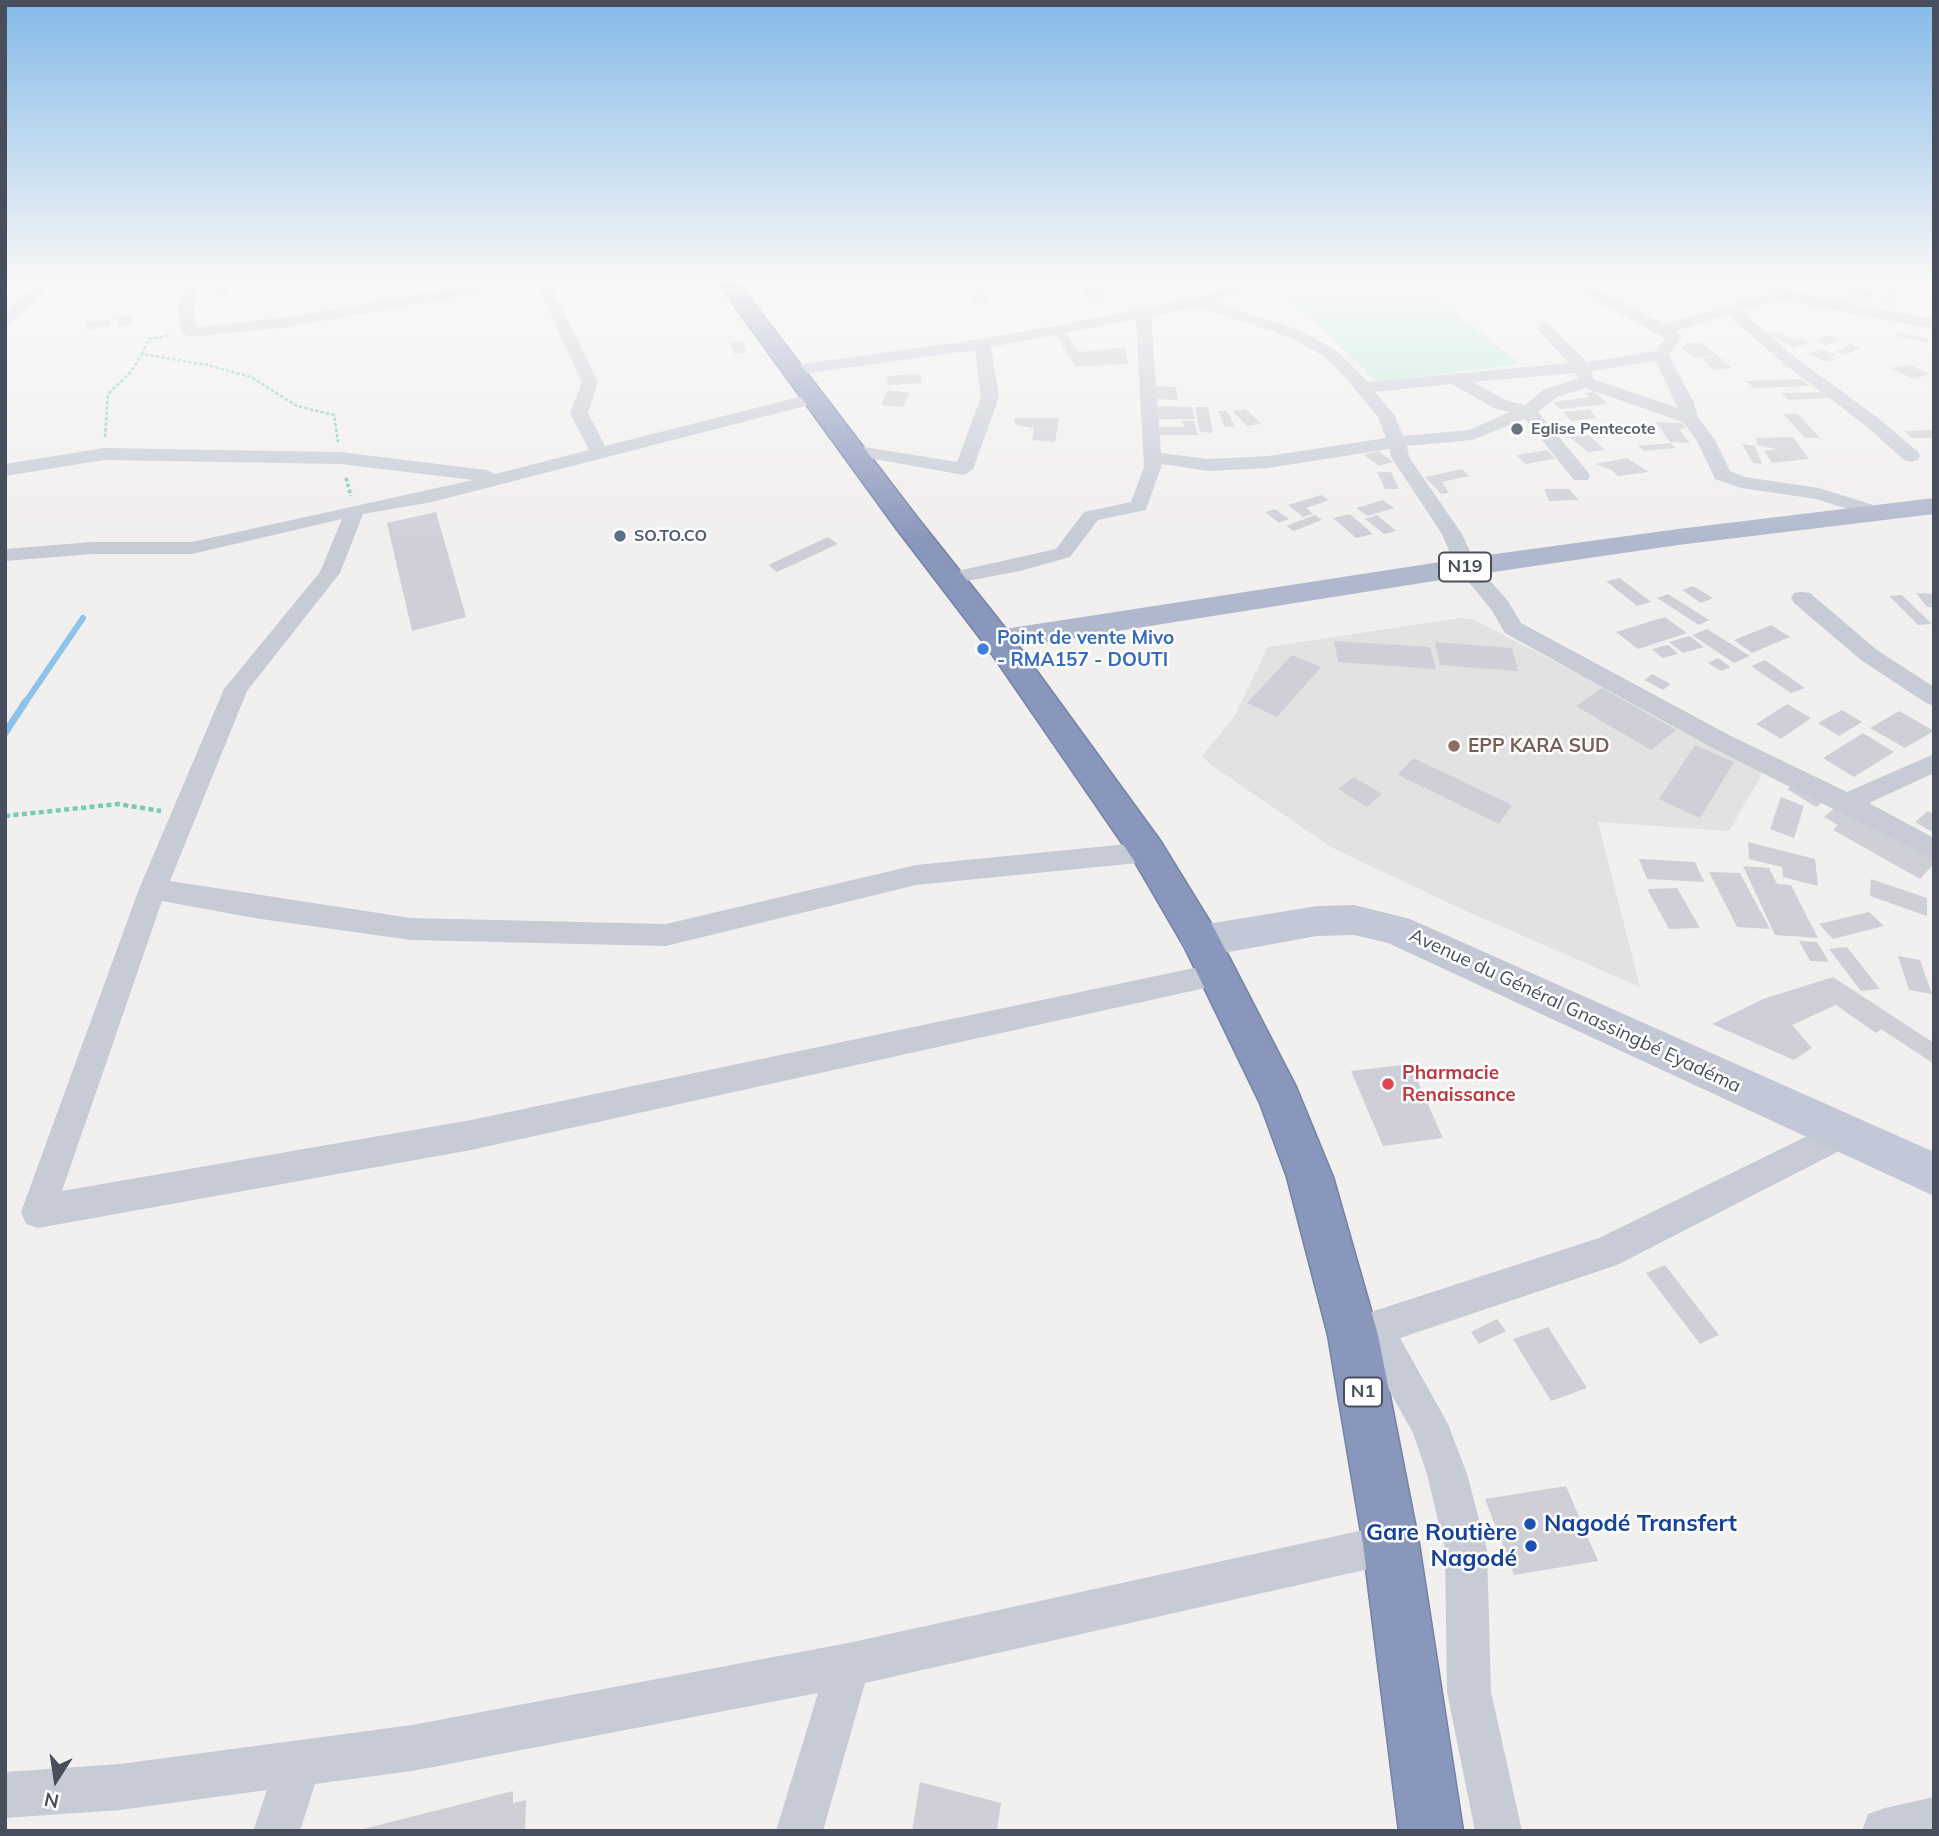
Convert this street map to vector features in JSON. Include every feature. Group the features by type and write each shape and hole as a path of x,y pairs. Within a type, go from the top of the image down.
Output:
{"highway":[{"name":"N1","path":"795,370 852,450 998,640 1148,852 1210,958 1281,1101 1364,1332 1431,1831"}],"main road":[{"name":"N19","path":"998,640 1466,567 1678,537 1934,506"},
{"name":"Avenue du Général Gnassingbé Eyadéma","path":"1210,958 1317,921 1354,920 1396,930 1934,1175"}],"street":[{"path":"584,369 590,382 579,413 599,453"},
{"path":"795,370 804,369"},
{"path":"852,450 964,469 990,397 986,369"},
{"path":"951,578 1020,565 1063,553 1091,516 1139,506 1153,467 1147,369"},
{"path":"1345,369 1386,415 1400,457 1452,534 1466,567 1500,606 1513,628 1720,741 1847,803 1934,850"},
{"path":"1579,369 1584,375 1631,400 1689,418"},
{"path":"1363,388 1454,379 1584,375 1608,369"},
{"path":"1668,369 1685,403 1689,418 1706,440 1718,471 1728,479 1819,494 1879,513"},
{"path":"1800,369 1871,421 1912,456"},
{"path":"1153,457 1208,465 1268,462 1397,442 1472,435 1528,411 1551,393 1584,375"},
{"path":"1454,379 1502,405 1528,411 1581,476"},
{"path":"5,555 92,548 192,548 355,510 425,498 815,398"},
{"path":"5,470 104,454 340,458 503,478"},
{"path":"355,510 330,573 236,689 153,889 38,1212 471,1135 1210,958"},
{"path":"1801,598 1869,655 1934,698"},
{"path":"1847,803 1934,763"},
{"path":"153,889 254,907 411,929 666,935 916,875 1148,852"},
{"path":"1499,1831 1469,1692 1466,1549 1447,1474 1429,1424 1364,1332 1605,1253 1842,1134"},
{"path":"5,1795 120,1787 412,1748 848,1665 1391,1544"},
{"path":"799,1831 848,1665"},
{"path":"276,1831 299,1763"},
{"path":"1885,1831 1934,1820"}],"path":[{"path":"104,454 108,394 133,369"},
{"path":"220,369 251,377 297,406 334,415 340,458 355,510"},
{"path":"5,816 118,804 157,810 181,819"}],"shaded area":[{"name":"EPP KARA SUD","path":"1460,618 1472,619 1751,762 1762,774 1729,831 1598,822 1640,987 1457,907 1331,847 1211,765 1202,756 1234,717 1268,647"}],"green space":[{"path":"1363,369 1483,369 1377,382"}],"building":[{"path":"1891,369 1918,369 1930,374 1914,379"},
{"path":"920,374 922,383 888,385 887,376"},
{"path":"1801,379 1810,386 1754,388 1746,381"},
{"path":"1154,386 1176,387 1178,400 1154,399"},
{"path":"888,390 910,393 903,407 881,405"},
{"path":"1594,391 1608,404 1559,409 1553,402 1590,397 1585,393"},
{"path":"1824,392 1832,398 1789,400 1781,393"},
{"path":"1155,406 1192,407 1195,419 1157,419"},
{"path":"1195,407 1208,407 1213,433 1200,432"},
{"path":"1246,409 1261,424 1247,426 1232,411"},
{"path":"1590,409 1596,418 1571,421 1563,412"},
{"path":"1218,411 1227,411 1235,427 1225,427"},
{"path":"1783,414 1798,414 1820,438 1805,438"},
{"path":"1014,418 1059,418 1055,442 1032,440 1034,428 1015,425"},
{"path":"1182,421 1194,421 1198,435 1159,435 1157,427 1184,427"},
{"path":"1656,422 1682,423 1686,428 1679,429 1690,443 1670,442"},
{"path":"1934,430 1934,438 1912,438 1904,431"},
{"path":"1589,435 1605,450 1588,452 1569,437"},
{"path":"1793,437 1809,459 1772,463 1764,451 1777,449 1757,445 1756,438"},
{"path":"1671,443 1676,448 1644,451 1638,446"},
{"path":"1742,444 1755,446 1762,464 1753,463"},
{"path":"1547,450 1555,459 1525,464 1516,455"},
{"path":"1378,451 1393,462 1379,466 1364,455"},
{"path":"1627,458 1649,472 1618,476 1612,470 1595,464"},
{"path":"1462,469 1469,476 1442,482 1449,493 1441,494 1425,477"},
{"path":"1377,472 1391,472 1399,489 1385,489"},
{"path":"1544,489 1569,489 1579,500 1549,501"},
{"path":"1321,495 1329,500 1306,508 1313,514 1303,517 1288,505"},
{"path":"1383,500 1394,508 1367,516 1356,508"},
{"path":"1275,509 1289,519 1279,523 1265,512"},
{"path":"436,512 466,617 412,631 387,523"},
{"path":"1350,514 1373,534 1356,538 1333,518"},
{"path":"1315,515 1322,520 1294,531 1286,526"},
{"path":"1377,515 1396,531 1384,534 1365,519"},
{"path":"828,537 838,544 777,572 768,565"},
{"path":"1620,578 1651,602 1637,606 1606,581"},
{"path":"1693,586 1713,598 1701,603 1682,590"},
{"path":"1916,593 1934,594 1934,607 1927,607"},
{"path":"1668,594 1709,620 1699,625 1657,598"},
{"path":"1902,595 1932,624 1918,625 1889,596"},
{"path":"1665,617 1687,633 1638,649 1616,632"},
{"path":"1771,625 1790,637 1752,653 1734,640"},
{"path":"1707,629 1750,656 1734,663 1692,635"},
{"path":"1690,636 1704,647 1683,653 1669,642"},
{"path":"1334,641 1430,647 1436,669 1338,662"},
{"path":"1435,642 1512,648 1518,671 1440,665"},
{"path":"1668,645 1678,654 1662,658 1652,649"},
{"path":"1292,655 1321,667 1277,717 1247,703"},
{"path":"1718,658 1731,667 1721,671 1708,663"},
{"path":"1765,660 1805,688 1791,693 1751,666"},
{"path":"1652,674 1671,684 1663,690 1644,680"},
{"path":"1602,688 1676,730 1651,750 1576,706"},
{"path":"1787,704 1811,718 1781,739 1756,724"},
{"path":"1842,710 1862,722 1839,736 1818,723"},
{"path":"1899,711 1934,731 1905,748 1870,728"},
{"path":"1863,733 1894,752 1854,777 1823,758"},
{"path":"1695,745 1734,762 1700,818 1659,799"},
{"path":"1413,758 1512,805 1499,824 1398,775"},
{"path":"1354,777 1382,794 1367,807 1338,789"},
{"path":"1796,783 1826,800 1816,807 1787,789"},
{"path":"1781,797 1804,806 1794,838 1770,829"},
{"path":"1838,805 1934,858 1934,864 1920,879 1833,830 1838,825 1824,817"},
{"path":"1928,811 1934,814 1934,833 1915,822"},
{"path":"1748,842 1815,859 1818,886 1783,877 1782,867 1749,859"},
{"path":"1639,859 1695,862 1704,882 1647,879"},
{"path":"1743,866 1769,868 1777,884 1791,885 1818,938 1775,935"},
{"path":"1709,872 1740,873 1770,929 1737,927"},
{"path":"1871,879 1927,898 1927,916 1870,896"},
{"path":"1677,888 1700,928 1669,929 1647,889"},
{"path":"1869,912 1884,926 1833,939 1819,924"},
{"path":"1799,941 1817,942 1829,962 1810,961"},
{"path":"1847,947 1880,989 1861,991 1829,949"},
{"path":"1898,956 1920,960 1932,994 1909,990"},
{"path":"1833,977 1934,1043 1934,1064 1881,1029 1876,1033 1836,1005 1792,1025 1812,1048 1794,1060 1712,1024 1763,999"},
{"path":"1410,1064 1443,1138 1383,1146 1351,1071"},
{"path":"1665,1265 1719,1335 1700,1344 1646,1273"},
{"path":"1497,1319 1506,1331 1479,1344 1471,1332"},
{"path":"1548,1327 1587,1388 1551,1401 1513,1339"},
{"path":"1566,1486 1598,1561 1514,1575 1485,1499"},
{"path":"920,1782 1001,1803 997,1831 912,1831"},
{"path":"513,1791 513,1803 526,1800 525,1831 355,1831"}],"waterway":[{"path":"25,703 83,618"},
{"path":"5,733 26,701"}],"place":[{"name":"Eglise Pentecote","path":"1517,429"},
{"name":"SO.TO.CO","path":"620,536"},
{"name":"Point de vente Mivo - RMA157 - DOUTI","path":"983,649"},
{"name":"EPP KARA SUD","path":"1454,746"},
{"name":"Pharmacie Renaissance","path":"1388,1084"},
{"name":"Nagodé Transfert","path":"1530,1524"},
{"name":"Gare Routière Nagodé","path":"1531,1546"}]}
